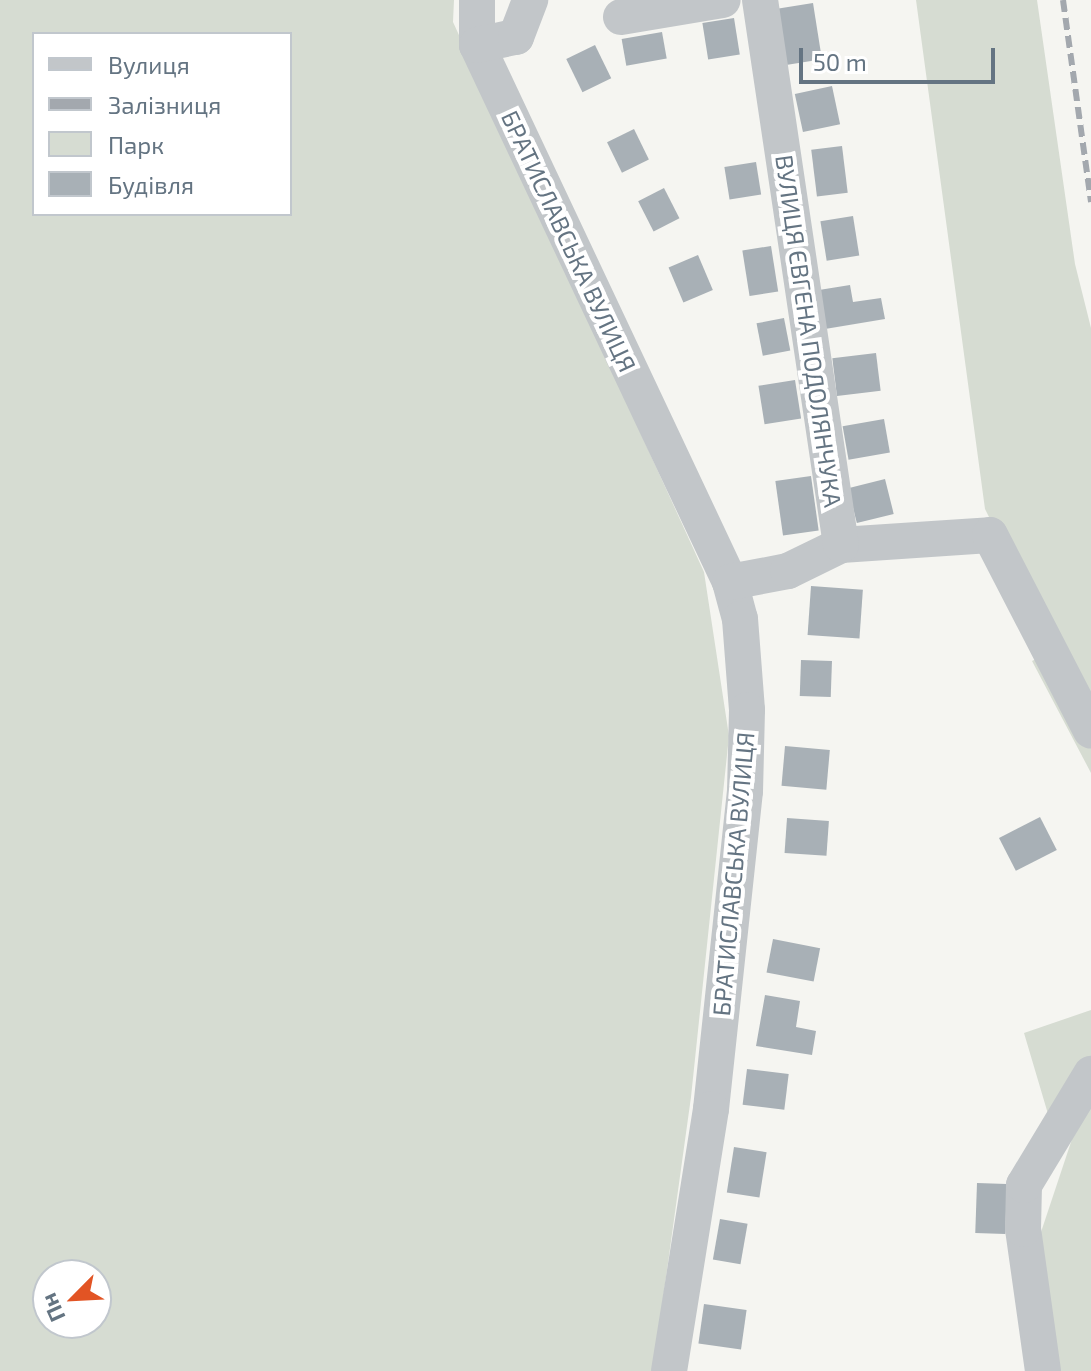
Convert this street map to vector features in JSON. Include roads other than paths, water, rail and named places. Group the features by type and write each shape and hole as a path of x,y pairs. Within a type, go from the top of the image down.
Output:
{"street":[{"name":"БРАТИСЛАВСЬКА ВУЛИЦЯ","path":"477,0 477,45 730,582 740,619 747,710 745,791 711,1109 669,1371"},
{"path":"477,45 516,37 530,0"},
{"path":"621,17 723,0"},
{"name":"ВУЛИЦЯ ЄВГЕНА ПОДОЛЯНЧУКА","path":"760,0 841,545"},
{"path":"730,582 788,571 841,545 990,535 1091,731"},
{"path":"1043,1371 1023,1229 1024,1185 1091,1074"}],"railway":[{"path":"1063,0 1091,202"}]}
